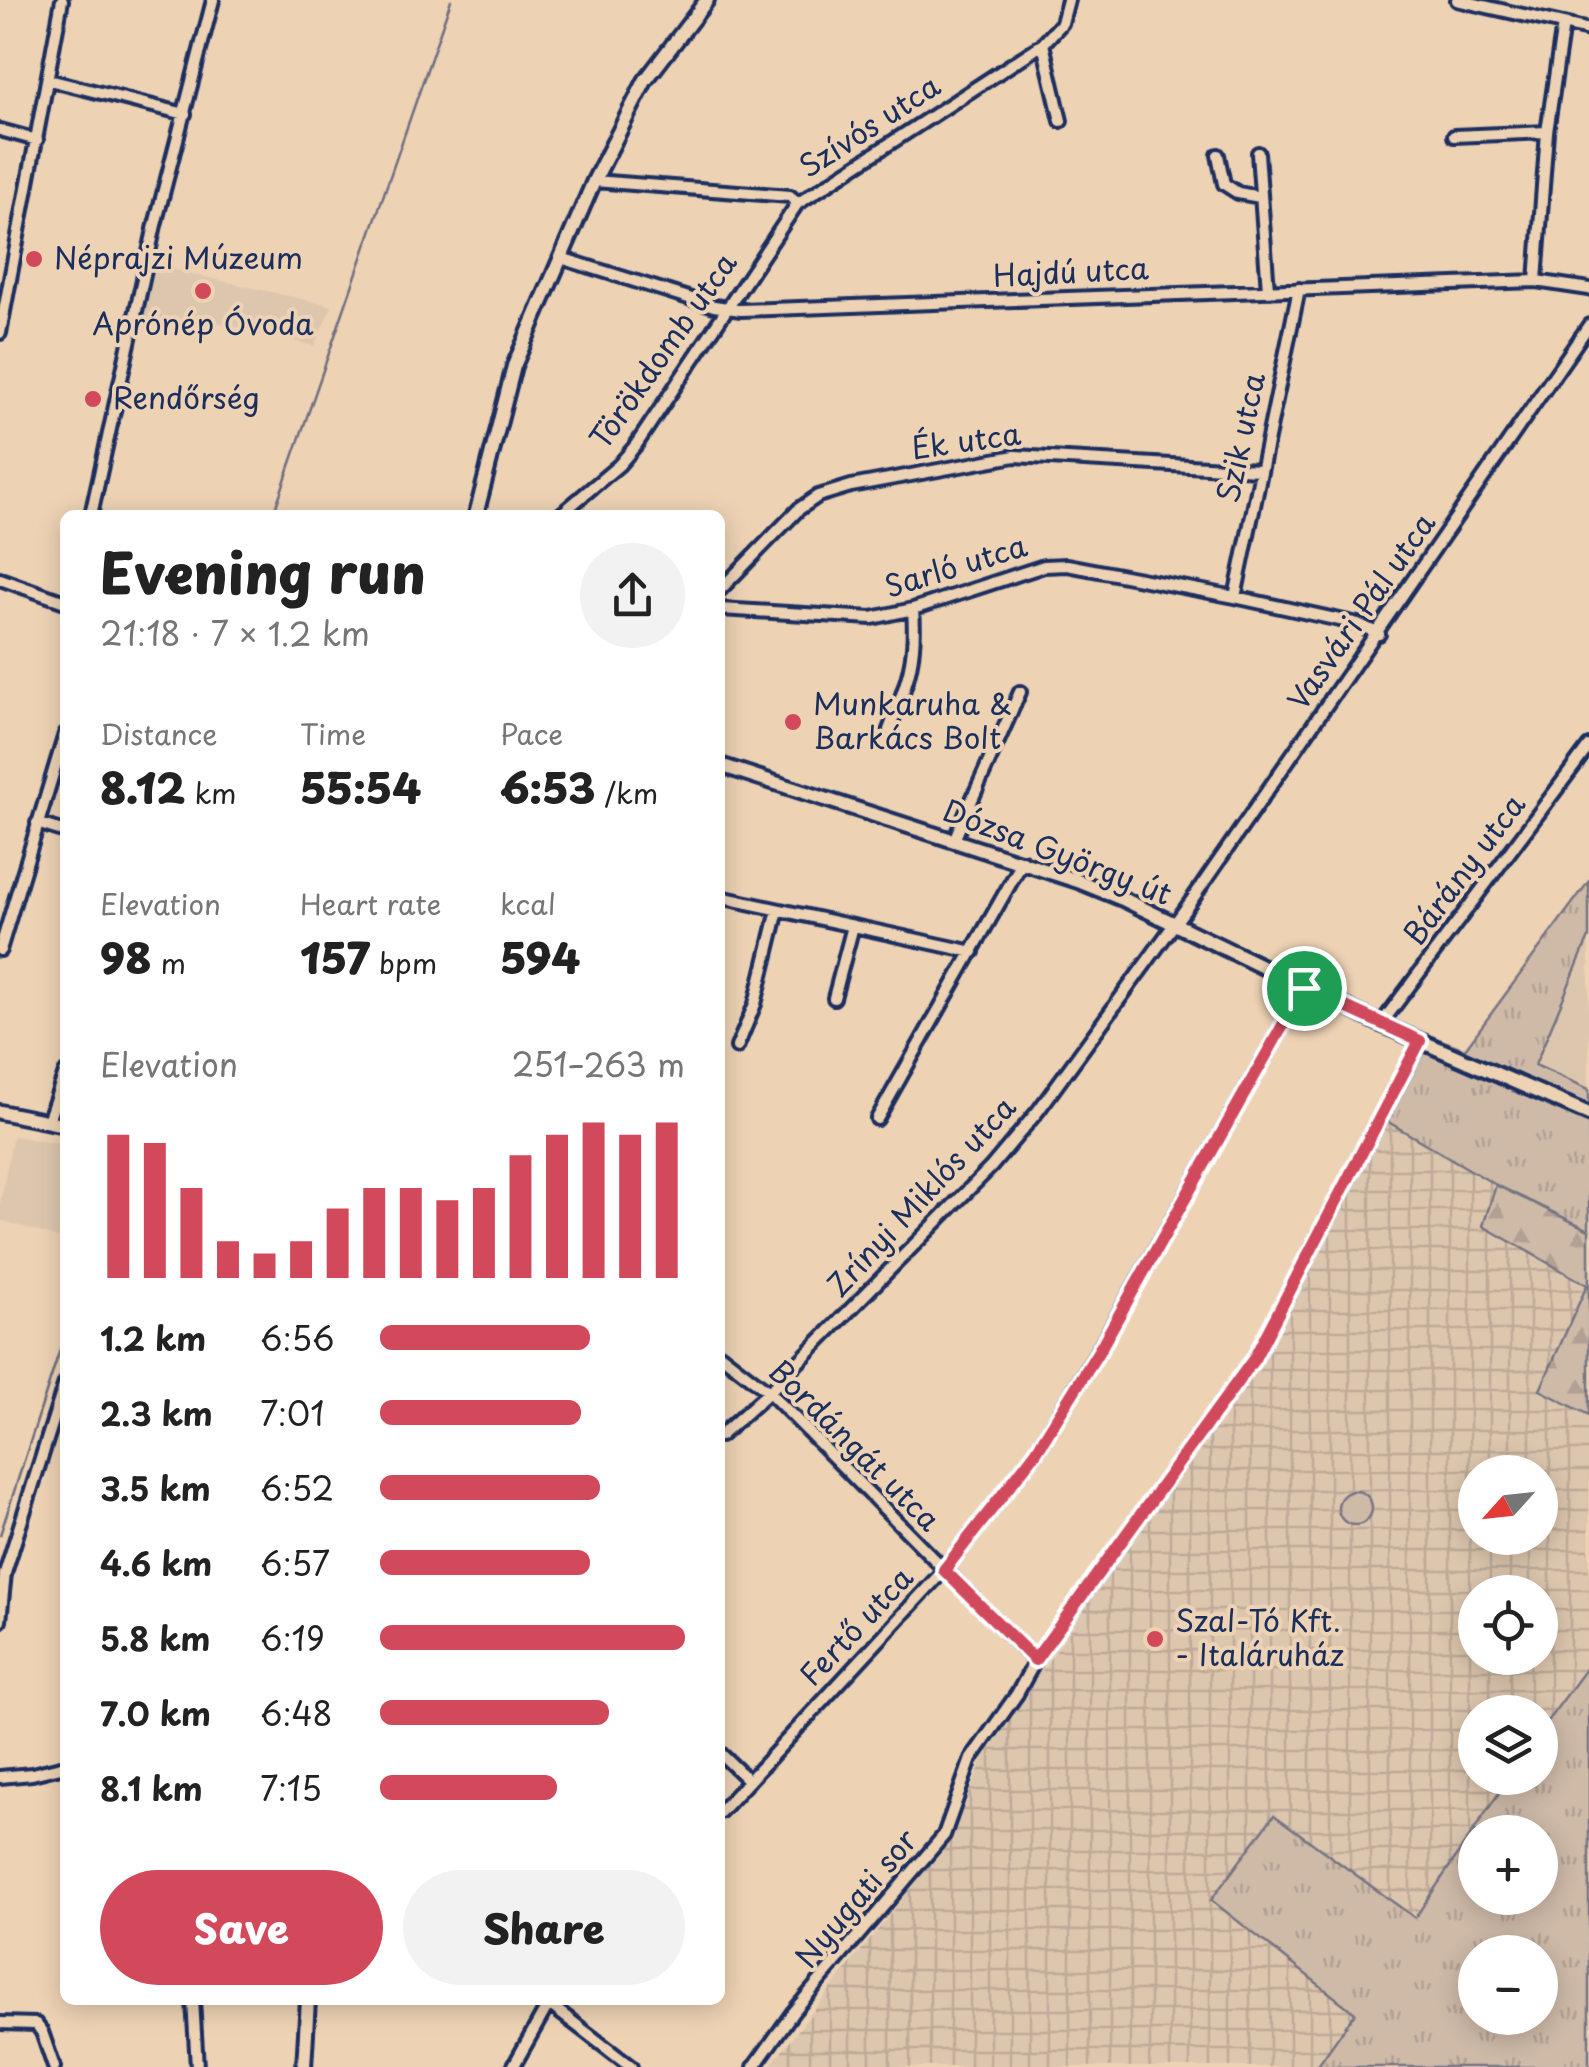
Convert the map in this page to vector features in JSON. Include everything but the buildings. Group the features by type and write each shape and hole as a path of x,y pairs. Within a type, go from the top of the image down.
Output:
{"main road":[{"path":"477,510 514,366 594,181 645,80 707,0"},
{"name":"Dózsa György út","path":"725,767 1022,862 1126,900 1381,1024 1589,1114"},
{"path":"0,1112 60,1124"},
{"path":"304,2067 308,2005"}],"street":[{"path":"0,332 62,0"},
{"path":"93,510 138,296 213,0"},
{"name":"Szívós utca","path":"594,181 790,196 797,204 1043,44 1062,24 1068,0"},
{"path":"1457,0 1589,30"},
{"path":"1536,282 1547,132 1563,24"},
{"path":"1043,44 1061,120"},
{"path":"48,80 185,114"},
{"path":"0,130 38,140"},
{"path":"1454,136 1547,132"},
{"path":"1258,153 1268,290"},
{"path":"1218,155 1224,184 1238,193 1260,196"},
{"name":"Törökdomb utca","path":"566,510 629,454 797,204"},
{"name":"Hajdú utca","path":"561,258 725,309 1536,282 1589,289"},
{"name":"Szik utca","path":"1236,597 1299,289"},
{"name":"Vasvári Pál utca","path":"1172,923 1378,634 1589,326"},
{"name":"Ék utca","path":"725,585 799,509 828,492 850,486 1015,456 1260,470"},
{"name":"Sarló utca","path":"725,609 872,618 913,609 1044,566 1066,565 1236,597 1358,624 1378,634"},
{"path":"0,579 60,600"},
{"path":"889,730 916,646 913,609"},
{"path":"954,840 1020,692"},
{"name":"Bárány utca","path":"1381,1024 1589,746"},
{"path":"0,950 60,750"},
{"path":"37,822 60,830"},
{"path":"878,1119 1022,862"},
{"path":"725,899 974,952"},
{"path":"738,1047 755,1004 778,910"},
{"name":"Zrínyi Miklós utca","path":"725,1432 769,1392 1004,1153 1172,923"},
{"path":"834,998 854,926"},
{"name":"Fertő utca","path":"725,1807 944,1570 1036,1452 1100,1349 1304,988"},
{"name":"Nyugati sor","path":"754,2067 793,2012 944,1835 971,1760 1017,1694 1035,1660 1254,1359 1420,1041"},
{"path":"48,1122 60,1087"},
{"name":"Bordángát utca","path":"725,1358 769,1392 1035,1660"},
{"path":"0,1621 5,1573 60,1399"},
{"path":"725,1758 749,1781"},
{"path":"0,1777 60,1767"},
{"path":"194,2005 196,2067"},
{"path":"513,2067 546,2005"},
{"path":"553,2005 630,2067"},
{"path":"0,2023 36,2024 54,2067"}],"shaded area":[{"name":"Aprónép Óvoda","path":"151,264 332,306 314,346 207,320 203,334 136,317"},
{"path":"1589,937 1589,1089 1534,1065"},
{"path":"1385,1120 1496,1185 1483,1226 1588,1285 1540,1390 1589,1415 1589,1665 1558,1707 1558,1695 1458,1695 1458,1795 1498,1795 1484,1815 1458,1815 1458,1854 1415,1918 1274,1815 1212,1900 1356,2013 1317,2067 769,2067 952,1836 992,1737 1267,1345"},
{"path":"13,1136 60,1144 60,1238 0,1220"}],"green space":[{"path":"1589,881 1589,937 1535,1065 1589,1089 1589,1230 1496,1185 1385,1120 1430,1036 1465,1049"},
{"path":"1496,1185 1589,1230 1589,1415 1540,1390 1587,1285 1483,1226"},
{"path":"1355,1491 1367,1496 1372,1508 1367,1520 1355,1525 1343,1520 1338,1508 1343,1496"},
{"path":"1589,1665 1589,2067 1317,2067 1355,2013 1211,1900 1274,1815 1415,1918 1458,1854 1458,1915 1558,1915 1558,1815 1484,1815 1498,1795 1558,1795 1558,1707"}],"waterway":[{"path":"275,510 451,0"},
{"path":"0,1535 60,1349"}],"place":[{"name":"Néprajzi Múzeum","path":"34,259"},
{"name":"Aprónép Óvoda","path":"203,291"},
{"name":"Rendőrség","path":"93,399"},
{"name":"Munkaruha & Barkács Bolt","path":"793,722"},
{"name":"Szal-Tó Kft. - Italáruház","path":"1155,1639"}],"route":[{"path":"1304,988 1420,1041 1254,1359 1035,1660 944,1570 1036,1452 1100,1349 1304,988"}]}
